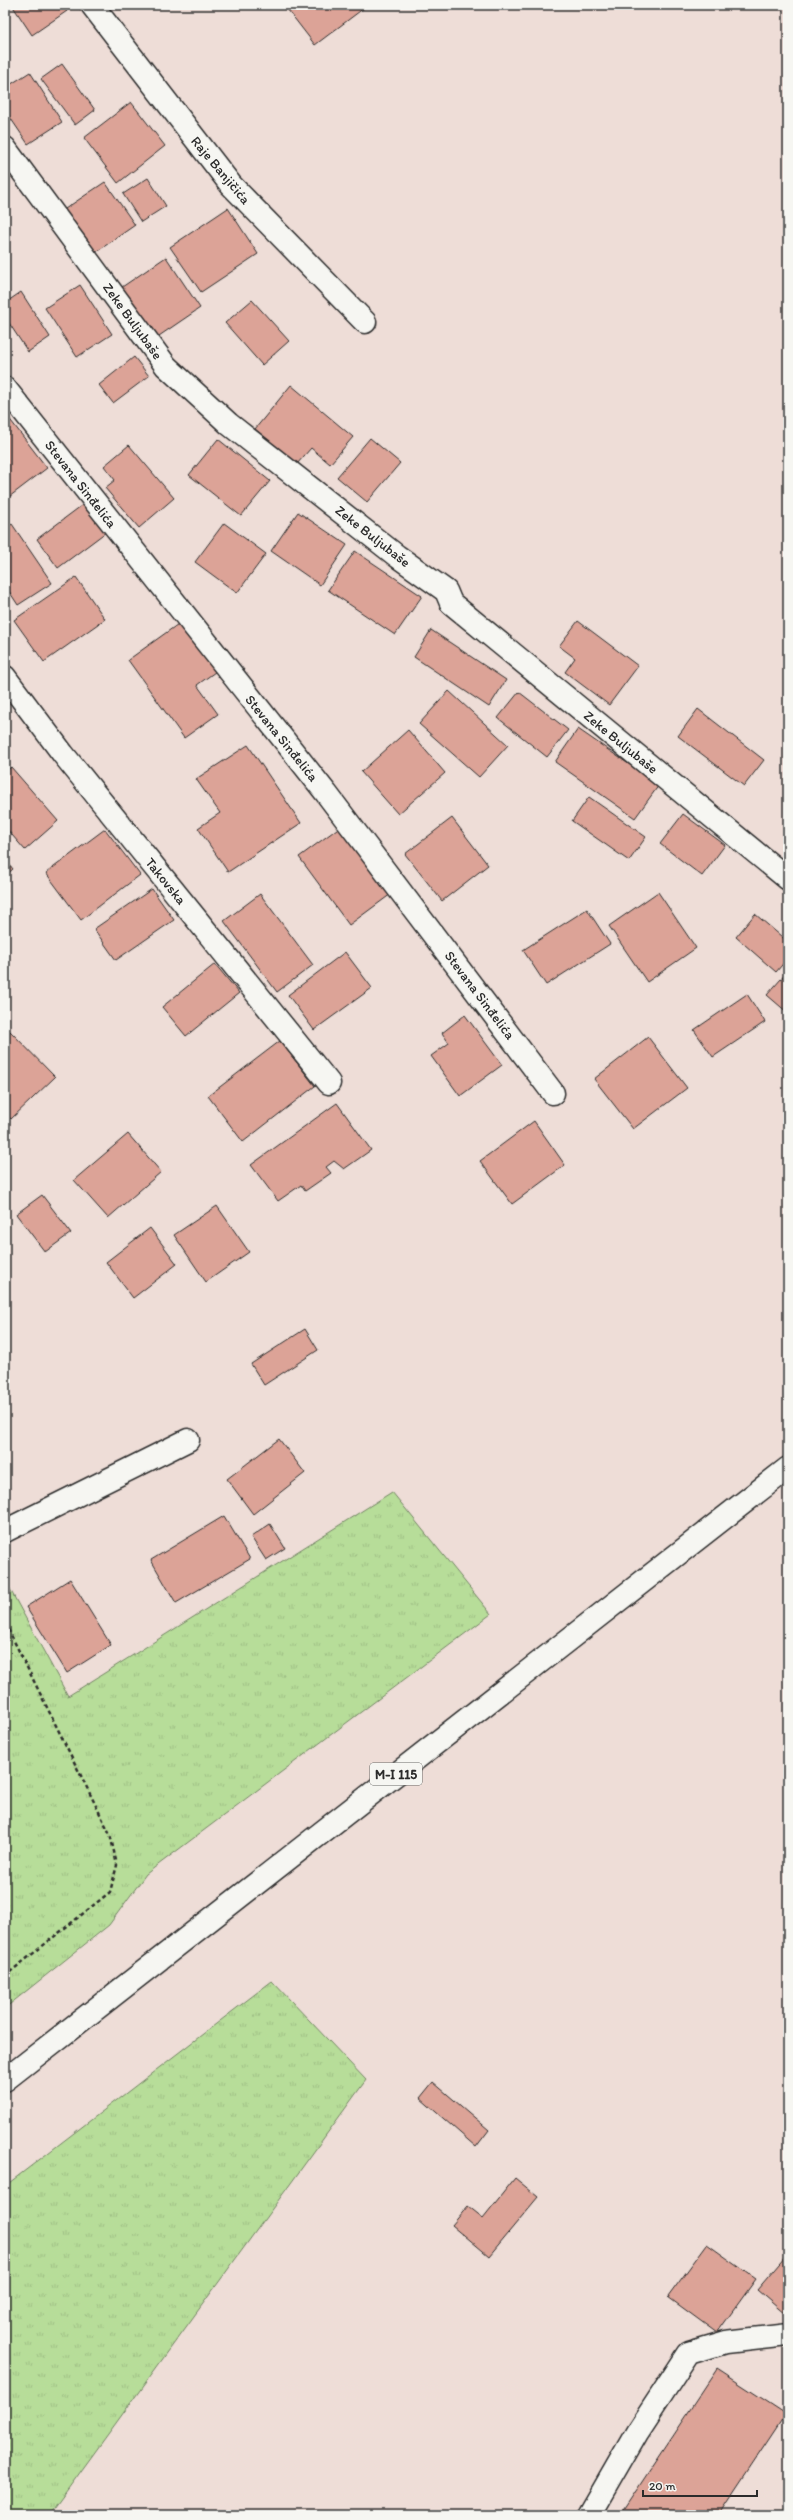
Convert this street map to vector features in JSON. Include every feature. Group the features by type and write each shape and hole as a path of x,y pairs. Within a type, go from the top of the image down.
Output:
{"street":[{"name":"Raje Banjičića","path":"92,5 230,186 365,322"},
{"name":"Zeke Buljubaše","path":"5,148 166,366 229,424 397,556 446,591 451,603 788,879"},
{"name":"Stevana Sinđelića","path":"5,388 326,793 553,1093"},
{"name":"Takovska","path":"5,677 63,754 329,1083"},
{"path":"5,1531 188,1440"},
{"name":"M-I 115","path":"5,2080 788,1468"},
{"path":"588,2515 637,2432 689,2353 726,2342 788,2335"}],"path":[{"path":"5,1623 110,1834 117,1865 110,1892 5,1976"}],"green space":[{"path":"392,1492 491,1614 146,1874 109,1925 5,2008 5,1580 68,1696"},
{"path":"272,1981 366,2080 49,2515 5,2515 5,2186"}],"building":[{"path":"12,5 63,5 67,11 32,35"},
{"path":"284,5 368,5 315,45"},
{"path":"62,64 95,110 75,125 41,79"},
{"path":"30,72 62,122 28,144 5,110 5,88"},
{"path":"131,102 165,146 118,183 84,138"},
{"path":"148,178 166,206 141,222 123,194"},
{"path":"105,182 135,225 92,255 62,211"},
{"path":"228,208 258,254 201,292 170,247"},
{"path":"166,257 200,308 156,338 122,287"},
{"path":"80,285 112,334 77,357 45,308"},
{"path":"21,292 50,337 28,352 5,317 5,303"},
{"path":"252,300 289,341 262,365 225,323"},
{"path":"134,357 149,376 113,403 99,385"},
{"path":"291,385 353,437 330,464 311,448 297,464 255,429"},
{"path":"8,417 47,468 5,500 5,419"},
{"path":"370,438 400,463 367,502 337,477"},
{"path":"218,439 270,481 241,516 189,475"},
{"path":"129,445 174,498 139,528 105,488 115,480 104,466"},
{"path":"85,503 106,532 58,568 37,539"},
{"path":"298,512 347,545 320,585 271,551"},
{"path":"224,523 266,554 237,593 195,562"},
{"path":"12,524 52,583 18,605 5,585 5,529"},
{"path":"355,551 422,596 395,635 328,590"},
{"path":"76,577 105,619 44,662 14,620"},
{"path":"578,621 638,666 609,705 565,672 575,658 559,646"},
{"path":"181,622 215,672 197,685 218,714 184,738 128,660"},
{"path":"431,630 506,680 489,707 414,657"},
{"path":"449,691 508,745 479,777 419,724"},
{"path":"519,692 568,730 547,757 498,718"},
{"path":"698,709 764,760 744,786 678,736"},
{"path":"578,729 659,785 635,818 555,762"},
{"path":"408,730 445,773 398,814 361,772"},
{"path":"248,745 301,823 228,872 198,828 220,813 196,779"},
{"path":"11,767 58,821 25,850 5,827 5,772"},
{"path":"589,797 646,837 629,861 572,821"},
{"path":"683,814 725,845 702,876 660,844"},
{"path":"452,818 488,865 442,901 405,854"},
{"path":"341,826 391,894 349,925 299,857"},
{"path":"105,829 140,875 81,920 46,873"},
{"path":"5,859 13,869 5,876"},
{"path":"152,889 174,920 116,960 94,929"},
{"path":"658,892 696,948 647,982 609,926"},
{"path":"260,894 313,965 277,992 224,921"},
{"path":"587,909 610,944 546,985 523,950"},
{"path":"755,914 788,942 788,958 776,972 736,937"},
{"path":"345,952 372,988 314,1030 288,995"},
{"path":"215,964 239,993 186,1036 162,1007"},
{"path":"788,971 788,1013 767,995"},
{"path":"747,994 765,1022 713,1057 694,1030"},
{"path":"465,1015 502,1065 460,1096 431,1056 449,1043 442,1033"},
{"path":"10,1031 55,1077 11,1119 5,1113 5,1036"},
{"path":"648,1037 687,1088 633,1129 594,1079"},
{"path":"280,1041 315,1086 243,1142 208,1096"},
{"path":"337,1103 371,1150 344,1169 334,1161 326,1167 331,1173 305,1191 301,1185 278,1201 251,1165"},
{"path":"534,1121 565,1165 512,1204 480,1161"},
{"path":"128,1134 161,1172 108,1218 74,1180"},
{"path":"42,1195 71,1233 45,1252 16,1214"},
{"path":"217,1206 249,1252 206,1282 174,1235"},
{"path":"150,1228 177,1264 133,1298 106,1262"},
{"path":"305,1329 318,1350 264,1385 251,1364"},
{"path":"279,1439 305,1473 253,1514 227,1479"},
{"path":"224,1516 250,1559 176,1603 151,1560"},
{"path":"270,1524 285,1548 266,1560 251,1537"},
{"path":"70,1579 111,1645 67,1673 26,1607"},
{"path":"433,2082 489,2130 476,2147 420,2098"},
{"path":"515,2178 538,2197 489,2256 452,2225 468,2206 483,2218"},
{"path":"707,2244 756,2279 717,2333 668,2297"},
{"path":"785,2257 788,2260 788,2310 785,2314 757,2290"},
{"path":"717,2369 786,2414 719,2515 620,2515"}]}
